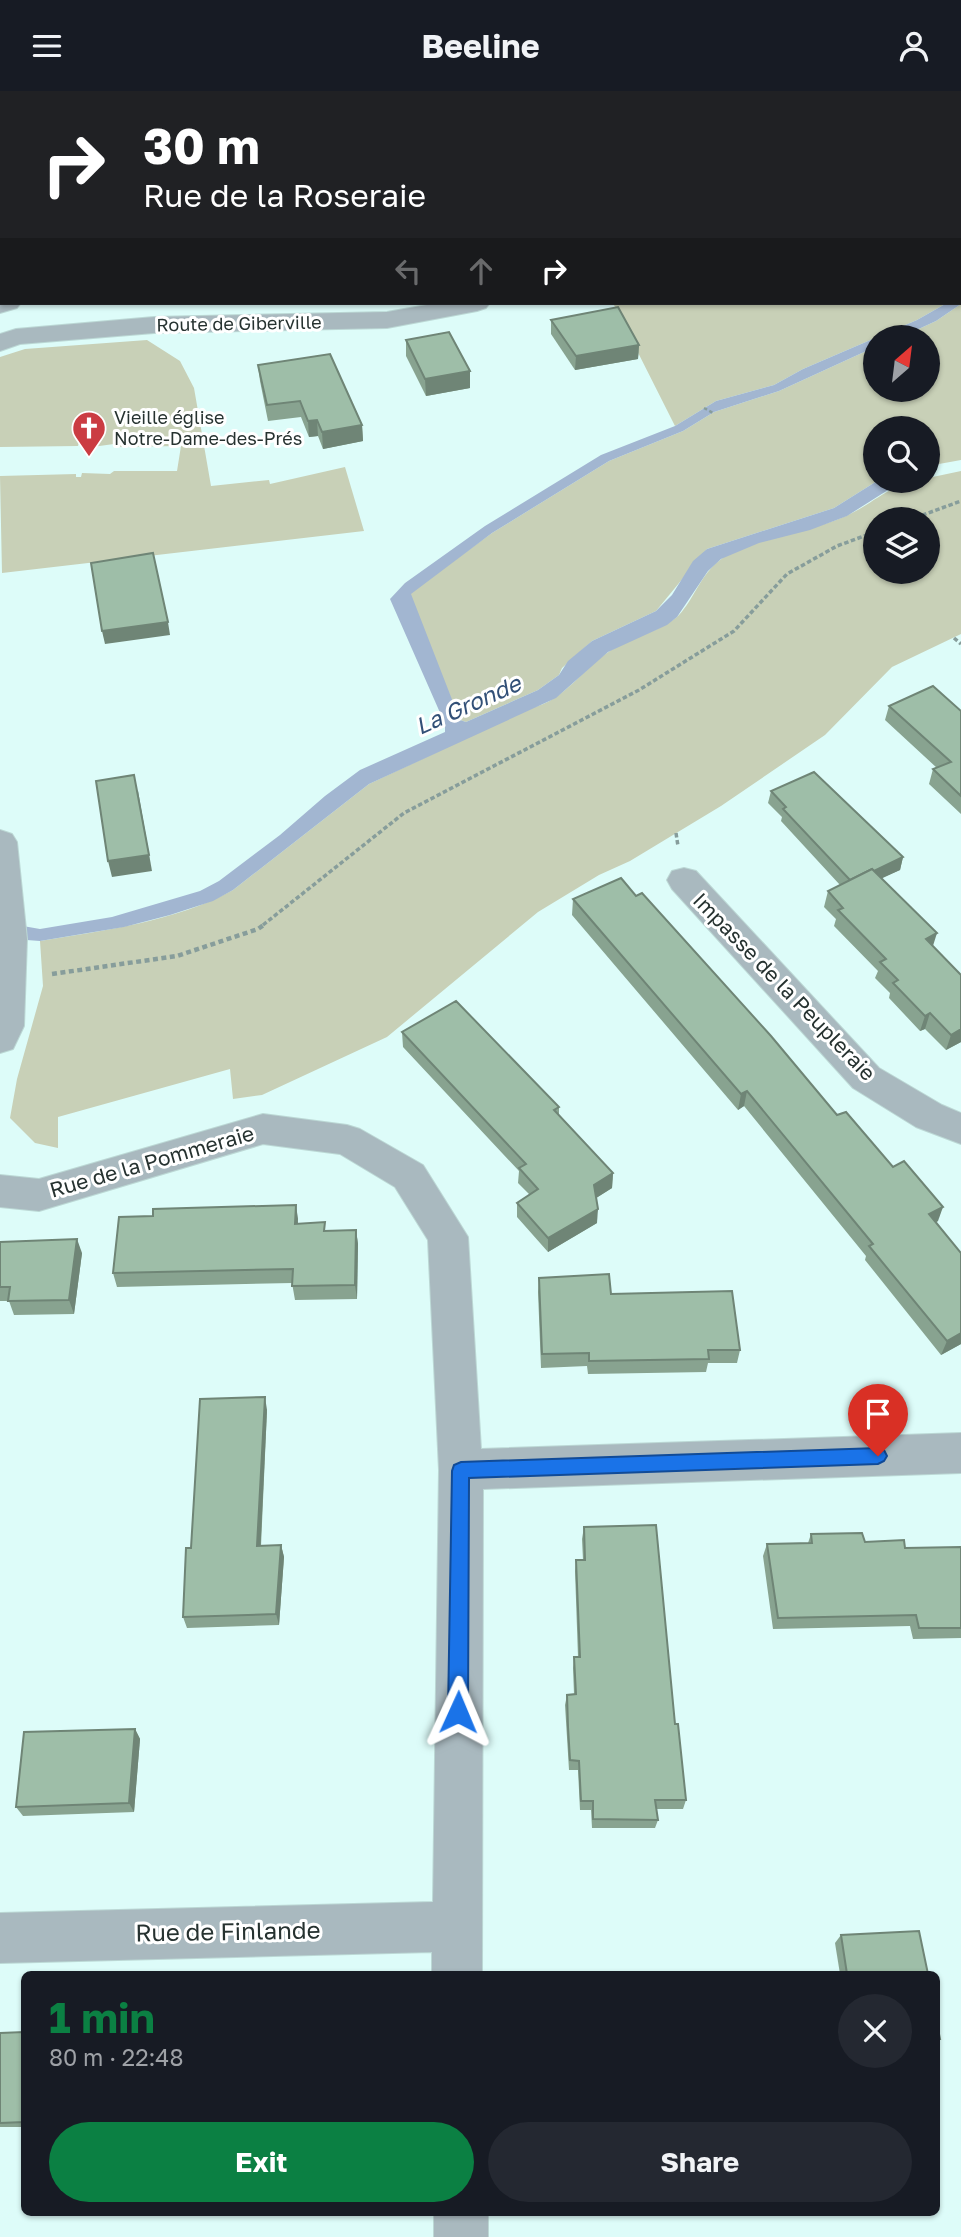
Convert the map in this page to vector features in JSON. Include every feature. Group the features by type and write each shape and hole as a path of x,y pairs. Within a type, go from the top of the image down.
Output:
{"street":[{"name":"Route de Giberville","path":"5,339 154,325 387,320 466,305"},
{"path":"0,842 9,938 6,1026 0,1039"},
{"name":"Impasse de la Peupleraie","path":"684,880 866,1078 929,1116 961,1129"},
{"name":"Rue de la Pommeraie","path":"0,1191 39,1195 262,1129 347,1140 409,1176 448,1237 461,1471 457,1971"},
{"path":"461,1471 961,1453"},
{"name":"Rue de Finlande","path":"0,1938 456,1926"},
{"path":"461,2216 461,2237"}],"path":[{"path":"704,408 713,413"},
{"path":"940,509 961,501"},
{"path":"9,938 35,950 37,976 177,956 258,929 404,813 639,690 734,631 787,574 838,546 863,537"},
{"path":"954,638 961,644"}],"green space":[{"path":"614,305 943,305 905,325 863,325 863,343 803,369 774,385 716,401 675,426"},
{"path":"961,305 961,460 940,464 940,416 863,416 863,490 834,508 707,549 656,611 592,641 562,668 559,675 538,690 466,722 460,720 415,611 410,594 416,588 492,533 609,461 683,431 714,412 779,391 863,352 863,403 940,403 940,325 927,325"},
{"path":"147,340 180,361 194,388 211,486 269,480 270,484 345,467 364,531 2,573 0,476 76,474 76,477 81,477 82,473 110,474 114,471 177,471 181,446 117,447 114,444 92,447 90,442 79,442 78,446 0,447 0,357 25,349"},
{"path":"961,471 961,634 892,667 825,735 721,806 538,912 387,1037 262,1095 233,1099 230,1069 58,1117 58,1148 35,1143 10,1118 17,1079 43,986 40,941 163,917 187,910 233,890 369,784 543,704 565,690 606,654 673,620 684,609 713,566 733,552 763,540 831,522 885,493 940,493 940,475"}],"water":[{"path":"943,305 960,305 927,325 905,325"},
{"path":"863,343 863,352 779,391 714,412 683,431 609,461 492,533 411,594 460,720 466,722 538,690 559,675 568,661 592,641 656,611 672,595 693,561 707,549 834,508 863,490 863,493 883,493 847,516 810,530 759,543 721,559 708,571 677,617 667,625 608,652 556,698 369,784 233,890 213,901 124,927 40,941 0,938 0,922 40,929 112,917 200,891 219,881 280,835 360,770 445,732 445,724 390,599 405,583 485,526 601,455 675,426 716,401 774,385 803,369"}],"building":[{"path":"618,307 639,345 576,356 551,320"},
{"path":"449,332 470,371 425,379 406,340"},
{"path":"330,354 362,425 322,432 317,420 308,421 300,401 267,405 258,365"},
{"path":"153,553 168,622 102,631 91,563"},
{"path":"933,686 961,711 961,796 933,769 951,762 889,706"},
{"path":"814,772 903,857 850,880 783,809 786,807 771,791"},
{"path":"134,775 149,855 108,861 96,781"},
{"path":"872,869 937,933 926,939 961,975 961,1029 951,1035 930,1013 925,1016 893,983 898,980 880,962 886,959 838,910 843,908 828,891"},
{"path":"621,878 636,896 642,893 771,1036 837,1115 846,1112 893,1167 904,1161 943,1207 929,1214 961,1253 961,1333 947,1341 869,1246 873,1244 747,1091 741,1094 573,899"},
{"path":"456,1001 559,1107 554,1110 613,1173 594,1185 598,1209 548,1238 517,1203 538,1189 519,1168 526,1164 402,1032"},
{"path":"296,1205 295,1224 325,1222 324,1231 356,1230 355,1285 292,1286 293,1269 113,1273 119,1217 153,1216 153,1209"},
{"path":"77,1239 69,1300 8,1301 10,1287 0,1287 0,1242"},
{"path":"609,1274 611,1294 732,1291 740,1350 708,1350 709,1359 589,1361 589,1353 542,1354 539,1278"},
{"path":"265,1397 257,1546 281,1545 276,1614 183,1617 186,1548 191,1548 200,1399"},
{"path":"656,1525 675,1724 678,1724 686,1800 655,1800 658,1820 593,1819 593,1801 581,1801 579,1761 570,1760 567,1695 576,1694 574,1657 580,1657 576,1560 585,1560 584,1527"},
{"path":"862,1533 865,1542 904,1540 905,1548 961,1547 961,1628 919,1628 916,1615 778,1618 767,1544 812,1543 811,1534"},
{"path":"135,1729 129,1803 16,1807 24,1732"},
{"path":"919,1931 927,1971 847,1971 841,1935"},
{"path":"21,2032 21,2122 0,2123 0,2033"}],"place":[{"name":"Vieille église Notre-Dame-des-Prés","path":"89,458"}],"route":[{"path":"458,1712 461,1471 878,1456"}],"water label":[{"name":"La Gronde","path":"468,705"}]}
